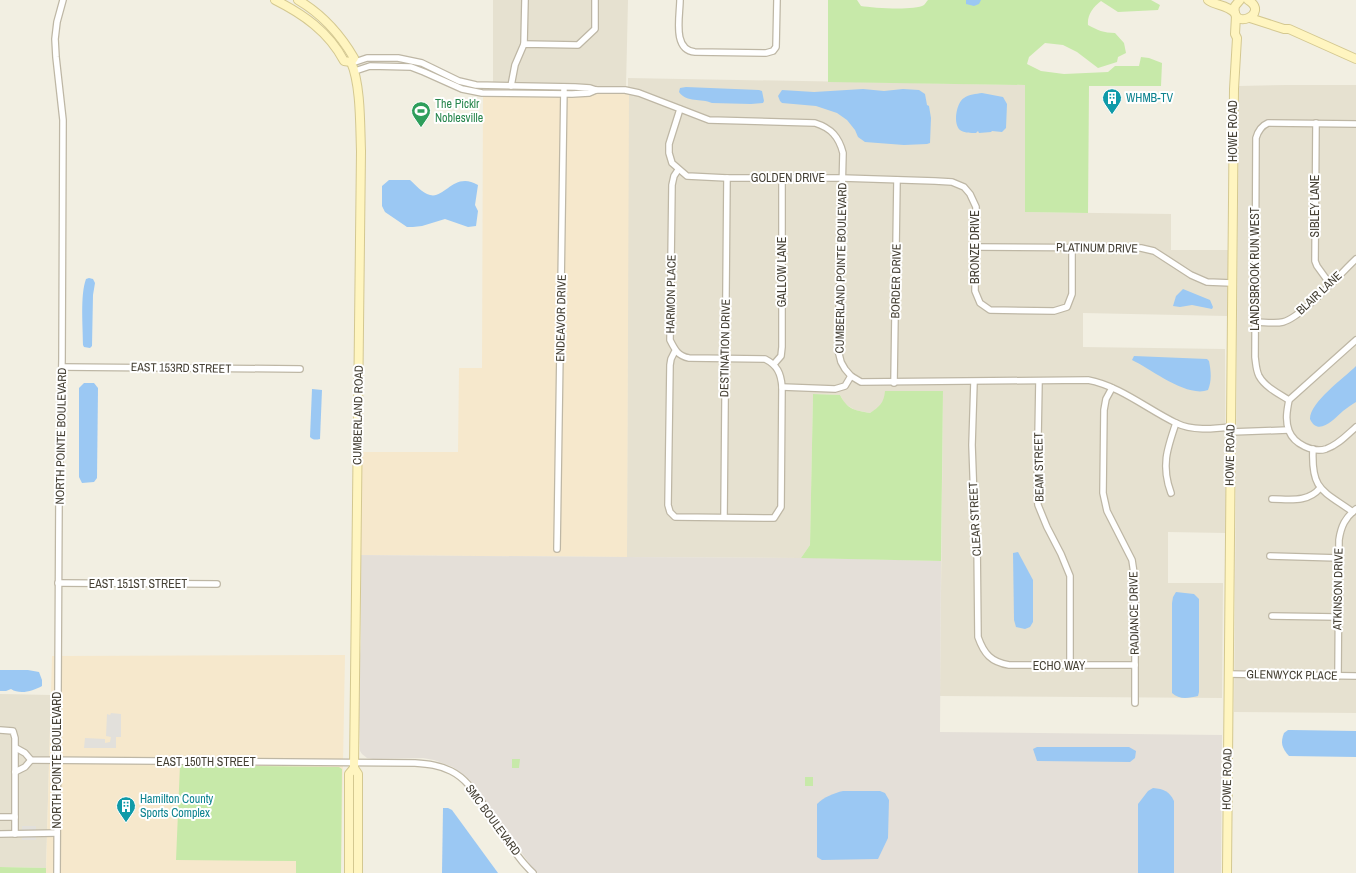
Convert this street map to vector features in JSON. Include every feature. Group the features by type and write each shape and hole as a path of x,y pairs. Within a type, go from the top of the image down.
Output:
{"street":[{"name":"NORTH POINTE BOULEVARD","path":"57,873 58,583 62,367 63,120 55,39 57,22 63,0"},
{"path":"275,0 296,11 312,22 332,42 344,61 353,66"},
{"name":"CUMBERLAND ROAD","path":"298,0 316,11 343,40 354,58 353,66 359,101 361,151 354,766 358,774 358,873"},
{"path":"511,86 515,65 524,44 524,0"},
{"path":"524,44 578,45 595,29 595,0"},
{"path":"680,0 680,42 684,48 691,52 732,53 770,53 775,49 777,0"},
{"path":"1208,0 1226,6 1242,20 1249,18 1284,29 1289,29 1356,59"},
{"path":"1217,0 1227,2 1239,1"},
{"path":"1248,0 1264,16 1285,24 1289,29"},
{"name":"HOWE ROAD","path":"1237,38 1235,34 1234,6 1239,1"},
{"name":"HOWE ROAD","path":"1226,873 1234,89 1237,38 1242,26 1254,14 1254,7"},
{"name":"CUMBERLAND POINTE BOULEVARD","path":"353,66 367,58 405,59 422,63 465,83 476,86 564,87 631,91 709,120 815,123 826,127 841,144 843,153 838,350 841,362 851,376"},
{"name":"CUMBERLAND POINTE BOULEVARD","path":"353,66 404,67 418,69 455,86 469,91 482,93 564,94 589,93 596,90"},
{"name":"ENDEAVOR DRIVE","path":"557,549 564,87"},
{"path":"678,170 672,163 669,153 669,144 680,109"},
{"name":"LANDSBROOK RUN WEST","path":"1289,400 1273,390 1260,378 1256,370 1256,138 1257,132 1264,125 1279,122 1316,123"},
{"path":"1316,123 1356,124"},
{"name":"SIBLEY LANE","path":"1316,123 1315,261 1330,284"},
{"name":"GOLDEN DRIVE","path":"678,170 687,176 727,178 842,178 952,182 964,187"},
{"name":"HARMON PLACE","path":"678,170 674,176 672,185 670,340 675,351 670,365 668,508 676,517 724,517"},
{"name":"DESTINATION DRIVE","path":"724,517 727,178"},
{"name":"GALLOW LANE","path":"774,364 781,356 782,348 782,178"},
{"name":"BORDER DRIVE","path":"894,382 897,180"},
{"name":"BRONZE DRIVE","path":"964,187 970,194 976,207 977,246 975,291 980,303 990,310 1054,310 1067,307 1072,294 1072,247"},
{"name":"PLATINUM DRIVE","path":"977,246 1141,248 1154,251 1207,282 1232,283"},
{"name":"BLAIR LANE","path":"1255,322 1278,323 1298,314 1356,259"},
{"path":"1356,340 1289,400 1286,411 1288,430 1303,446 1313,449 1325,450 1338,443 1356,426"},
{"path":"675,351 684,357 689,358 765,359 774,364 780,372 782,387 781,507 774,518 724,517"},
{"name":"EAST 153RD STREET","path":"62,367 300,369"},
{"path":"782,387 836,389 845,386 851,376 861,382 1088,380 1100,382 1176,423 1201,428 1230,430 1288,430"},
{"name":"BEAM STREET","path":"1039,381 1038,506 1047,527 1062,554 1070,576 1070,666"},
{"name":"CLEAR STREET","path":"974,382 972,445 977,540 978,638 982,648 987,654"},
{"name":"RADIANCE DRIVE","path":"1112,388 1106,399 1104,410 1103,493 1107,511 1132,560 1135,580 1135,703"},
{"path":"1171,493 1166,481 1166,452 1176,423"},
{"path":"1313,449 1312,467 1314,477 1320,488 1354,510"},
{"path":"1272,499 1300,500 1316,493 1320,488"},
{"name":"ATKINSON DRIVE","path":"1338,676 1337,617 1339,540 1342,526 1347,517 1354,510"},
{"path":"1270,556 1339,558"},
{"name":"EAST 151ST STREET","path":"58,583 217,584"},
{"path":"1272,616 1337,617"},
{"name":"ECHO WAY","path":"987,654 997,663 1009,665 1135,666"},
{"name":"GLENWYCK PLACE","path":"1228,674 1356,676"},
{"path":"0,730 13,731 14,734 16,748 15,834"},
{"path":"16,748 25,753 30,760 25,767 16,772"},
{"name":"EAST 150TH STREET","path":"30,760 354,766"},
{"name":"SMC BOULEVARD","path":"354,766 425,764 437,766 458,775 470,786 520,858 533,873"},
{"name":"CUMBERLAND ROAD","path":"349,873 349,774 354,766"},
{"path":"0,817 15,817"},
{"path":"0,834 57,833"}],"shaded area":[{"path":"493,0 628,0 626,87 493,82"},
{"path":"628,78 1025,85 1025,212 1171,214 1171,250 1229,250 1227,316 1083,313 1083,347 1225,349 1226,533 1168,532 1168,583 1223,583 1222,698 940,696 943,391 884,400 878,408 870,413 855,410 845,404 840,395 813,394 810,545 801,558 627,557"},
{"path":"1356,85 1356,713 1234,712 1239,86"},
{"path":"483,93 629,94 627,557 358,555 358,452 458,452 459,368 482,368"},
{"path":"358,555 814,558 941,561 940,732 1222,735 1221,873 538,873 531,866 470,780 453,767 434,760 423,758 367,758 360,751 358,683 361,643 361,602"},
{"path":"345,655 341,873 46,873 52,656"},
{"path":"0,694 51,695 46,868 0,867"},
{"path":"111,713 121,714 121,737 116,737 116,748 84,748 85,738 105,739 105,743 110,742 111,737 106,736 107,714 110,715"},
{"path":"22,826 36,826 36,840 22,840"}],"green space":[{"path":"828,0 857,0 861,6 874,8 912,8 924,5 928,0 1151,0 1160,5 1158,10 1118,12 1101,1 1091,12 1088,18 1088,25 1101,31 1115,33 1124,43 1126,53 1118,57 1117,62 1098,68 1077,52 1063,45 1045,43 1029,57 1027,64 1041,71 1064,74 1108,72 1115,66 1139,66 1141,57 1149,58 1162,63 1161,86 1089,86 1088,213 1025,212 1025,85 828,82"},
{"path":"885,391 943,391 941,561 801,558 810,545 813,394 840,395 846,404 852,408 870,413 876,409 884,399"},
{"path":"512,759 520,759 519,768 512,768"},
{"path":"180,765 339,767 342,769 341,873 296,873 296,861 176,860"},
{"path":"805,777 813,777 813,786 805,786"},
{"path":"0,867 46,868 46,873 0,873"}],"water":[{"path":"966,0 981,0 979,4 974,6 966,4"},
{"path":"680,88 759,90 762,91 764,101 763,103 751,104 712,103 686,98 679,92"},
{"path":"863,89 884,91 903,89 919,90 925,94 931,118 930,143 904,145 865,142 858,137 855,130 847,120 837,113 816,106 782,103 778,96 782,90 814,92"},
{"path":"982,93 1003,97 1007,104 1006,128 1002,132 992,131 979,133 978,131 976,133 968,133 960,130 958,127 956,114 961,101 973,94"},
{"path":"389,180 410,180 422,191 430,195 440,193 462,181 478,185 475,205 478,211 476,226 468,227 445,219 422,226 407,227 385,212 382,206 382,186"},
{"path":"86,279 93,279 95,283 93,295 92,346 90,348 84,347 83,345 82,320 84,286"},
{"path":"1183,289 1210,300 1213,307 1212,309 1192,305 1180,307 1173,306 1176,296"},
{"path":"1134,356 1207,359 1209,361 1211,376 1208,390 1190,390 1169,381 1132,360"},
{"path":"1356,366 1356,402 1326,425 1317,426 1313,424 1310,419 1311,412 1321,398"},
{"path":"84,383 94,383 98,388 97,478 94,482 82,483 79,477 79,388"},
{"path":"312,389 322,390 320,439 317,440 310,437"},
{"path":"1018,552 1033,580 1033,622 1030,627 1025,629 1016,627 1014,620 1013,553"},
{"path":"1176,592 1194,594 1199,599 1199,692 1198,696 1184,698 1178,697 1172,693 1172,603"},
{"path":"0,670 28,670 39,672 42,680 42,686 26,692 18,692 11,689 0,691"},
{"path":"1288,730 1356,731 1356,757 1289,756 1283,748 1282,743 1284,733"},
{"path":"1037,747 1129,747 1136,751 1135,758 1130,762 1037,761 1033,749"},
{"path":"1153,788 1166,791 1174,801 1174,873 1138,873 1138,804 1148,791"},
{"path":"843,791 880,791 885,793 889,800 888,838 878,859 822,860 817,857 817,804 829,796"},
{"path":"443,808 452,810 498,873 442,873"}],"place":[{"name":"WHMB-TV","path":"1112,115"},
{"name":"The Picklr Noblesville","path":"421,128"},
{"name":"Hamilton County Sports Complex","path":"126,823"}]}
